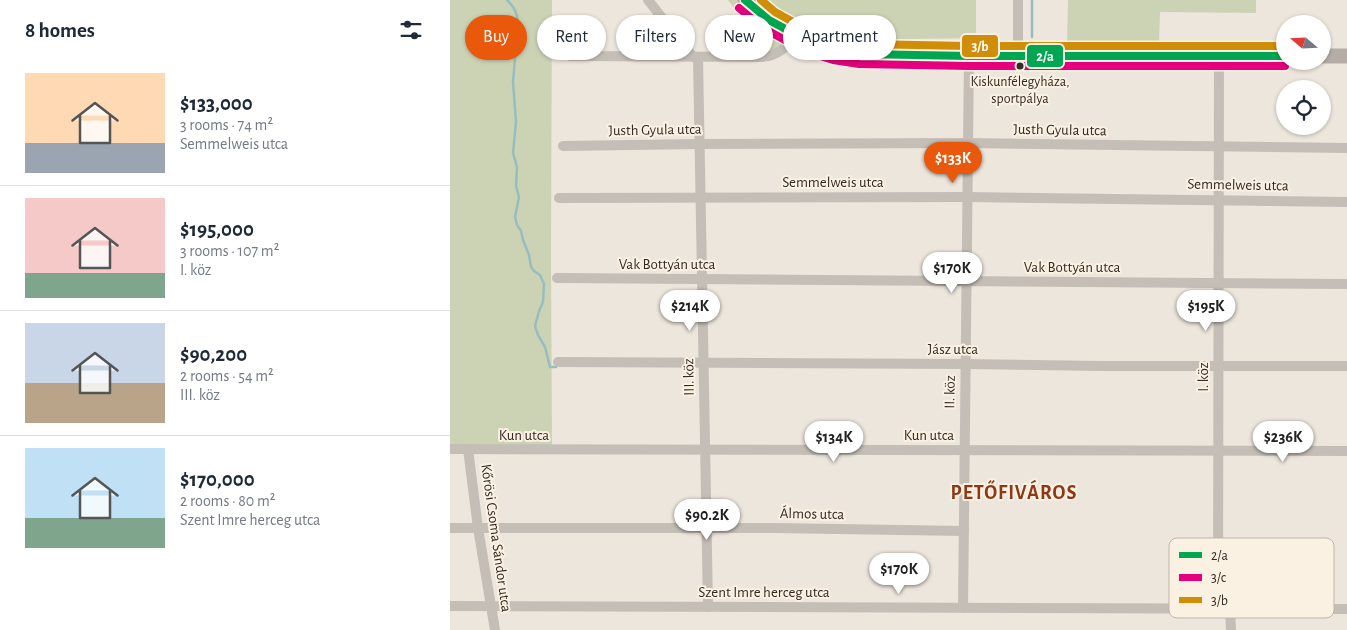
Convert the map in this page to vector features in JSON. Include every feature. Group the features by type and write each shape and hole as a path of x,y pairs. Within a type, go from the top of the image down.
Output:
{"main road":[{"path":"745,0 769,20 783,28"},
{"path":"896,55 1276,56"},
{"path":"1331,56 1347,56"}],"street":[{"path":"648,0 660,15"},
{"path":"1018,0 1018,56"},
{"path":"695,57 769,56 783,48"},
{"name":"II. köz","path":"963,608 969,56"},
{"name":"I. köz","path":"1218,538 1219,56"},
{"name":"III. köz","path":"695,57 700,144 708,607"},
{"name":"Justh Gyula utca","path":"563,146 968,143 1347,148"},
{"name":"Semmelweis utca","path":"559,198 700,196 967,197 1347,202"},
{"name":"Vak Bottyán utca","path":"557,278 1347,284"},
{"name":"Jász utca","path":"558,362 1347,366"},
{"name":"Kun utca","path":"450,449 1347,451"},
{"name":"Kőrösi Csoma Sándor utca","path":"468,450 478,528 495,630"},
{"name":"Álmos utca","path":"450,528 775,528 964,531"},
{"name":"Szent Imre herceg utca","path":"450,606 1169,609"},
{"name":"Szent Imre herceg utca","path":"1334,609 1347,609"}],"green space":[{"path":"450,0 552,0 552,15 537,15 537,60 552,60 552,448 450,448"},
{"path":"728,0 976,0 976,38 896,39 896,15 783,15 783,51 777,58 773,54 773,15 739,15"},
{"path":"1068,0 1256,0 1256,13 1160,12 1159,44 1067,44"}],"waterway":[{"path":"507,0 515,10 518,22 513,82 516,122 513,153 517,167 516,186 519,197 515,217 529,255 531,267 540,275 544,284 543,302 535,326 545,347 550,367 556,367"},
{"path":"1032,0 1032,37"}],"transit line":[{"name":"2/a","path":"745,0 769,20 809,42 836,50 861,54 1276,56"},
{"name":"3/b","path":"761,0 775,12 813,33 862,44 1276,46"},
{"name":"3/c","path":"739,8 763,28 805,51 833,60 859,64 1276,66"}],"place":[{"name":"Kiskunfélegyháza, sportpálya","path":"1020,66"}],"district":[{"name":"PETŐFIVÁROS","path":"1014,493"}]}
